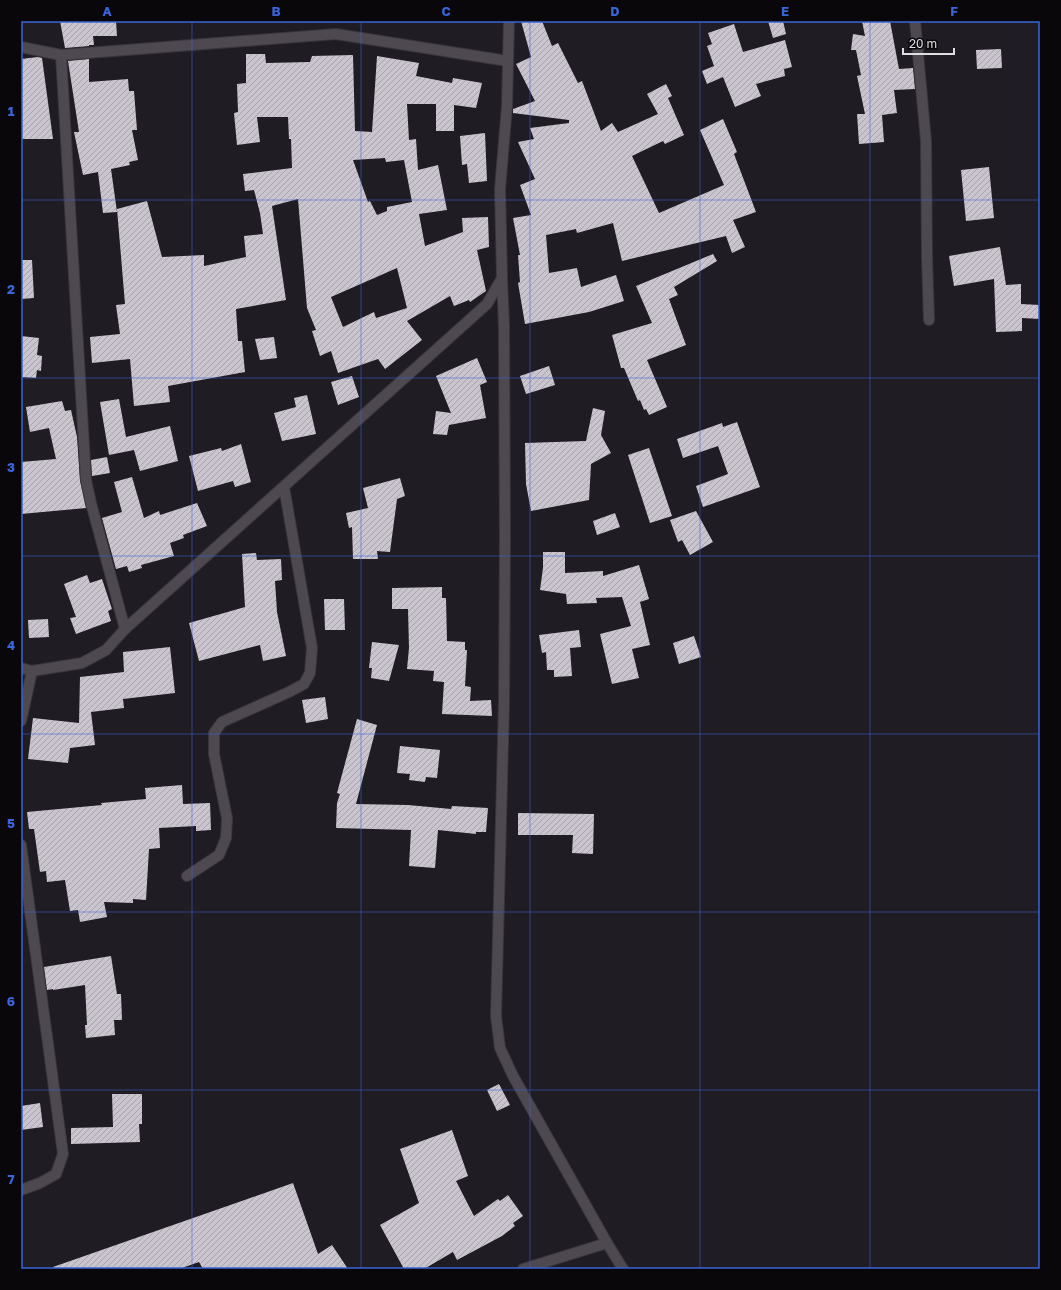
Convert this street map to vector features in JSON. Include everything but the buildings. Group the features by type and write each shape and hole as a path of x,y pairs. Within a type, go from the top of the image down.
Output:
{"street":[{"path":"509,21 507,106 500,189 504,326 504,694 496,1016 500,1048 513,1076 607,1243 624,1269"},
{"path":"915,21 926,141 929,320"},
{"path":"21,48 61,55 336,34 508,61"},
{"path":"61,55 86,480 125,629"},
{"path":"21,668 32,671 82,663 106,650 125,629 487,304 502,278"},
{"path":"188,876 219,855 226,838 227,818 214,754 214,733 222,722 304,684 310,673 312,648 284,487"},
{"path":"21,721 32,671"},
{"path":"21,845 63,1154 56,1174 40,1183 21,1190"},
{"path":"523,1269 607,1243"}]}
